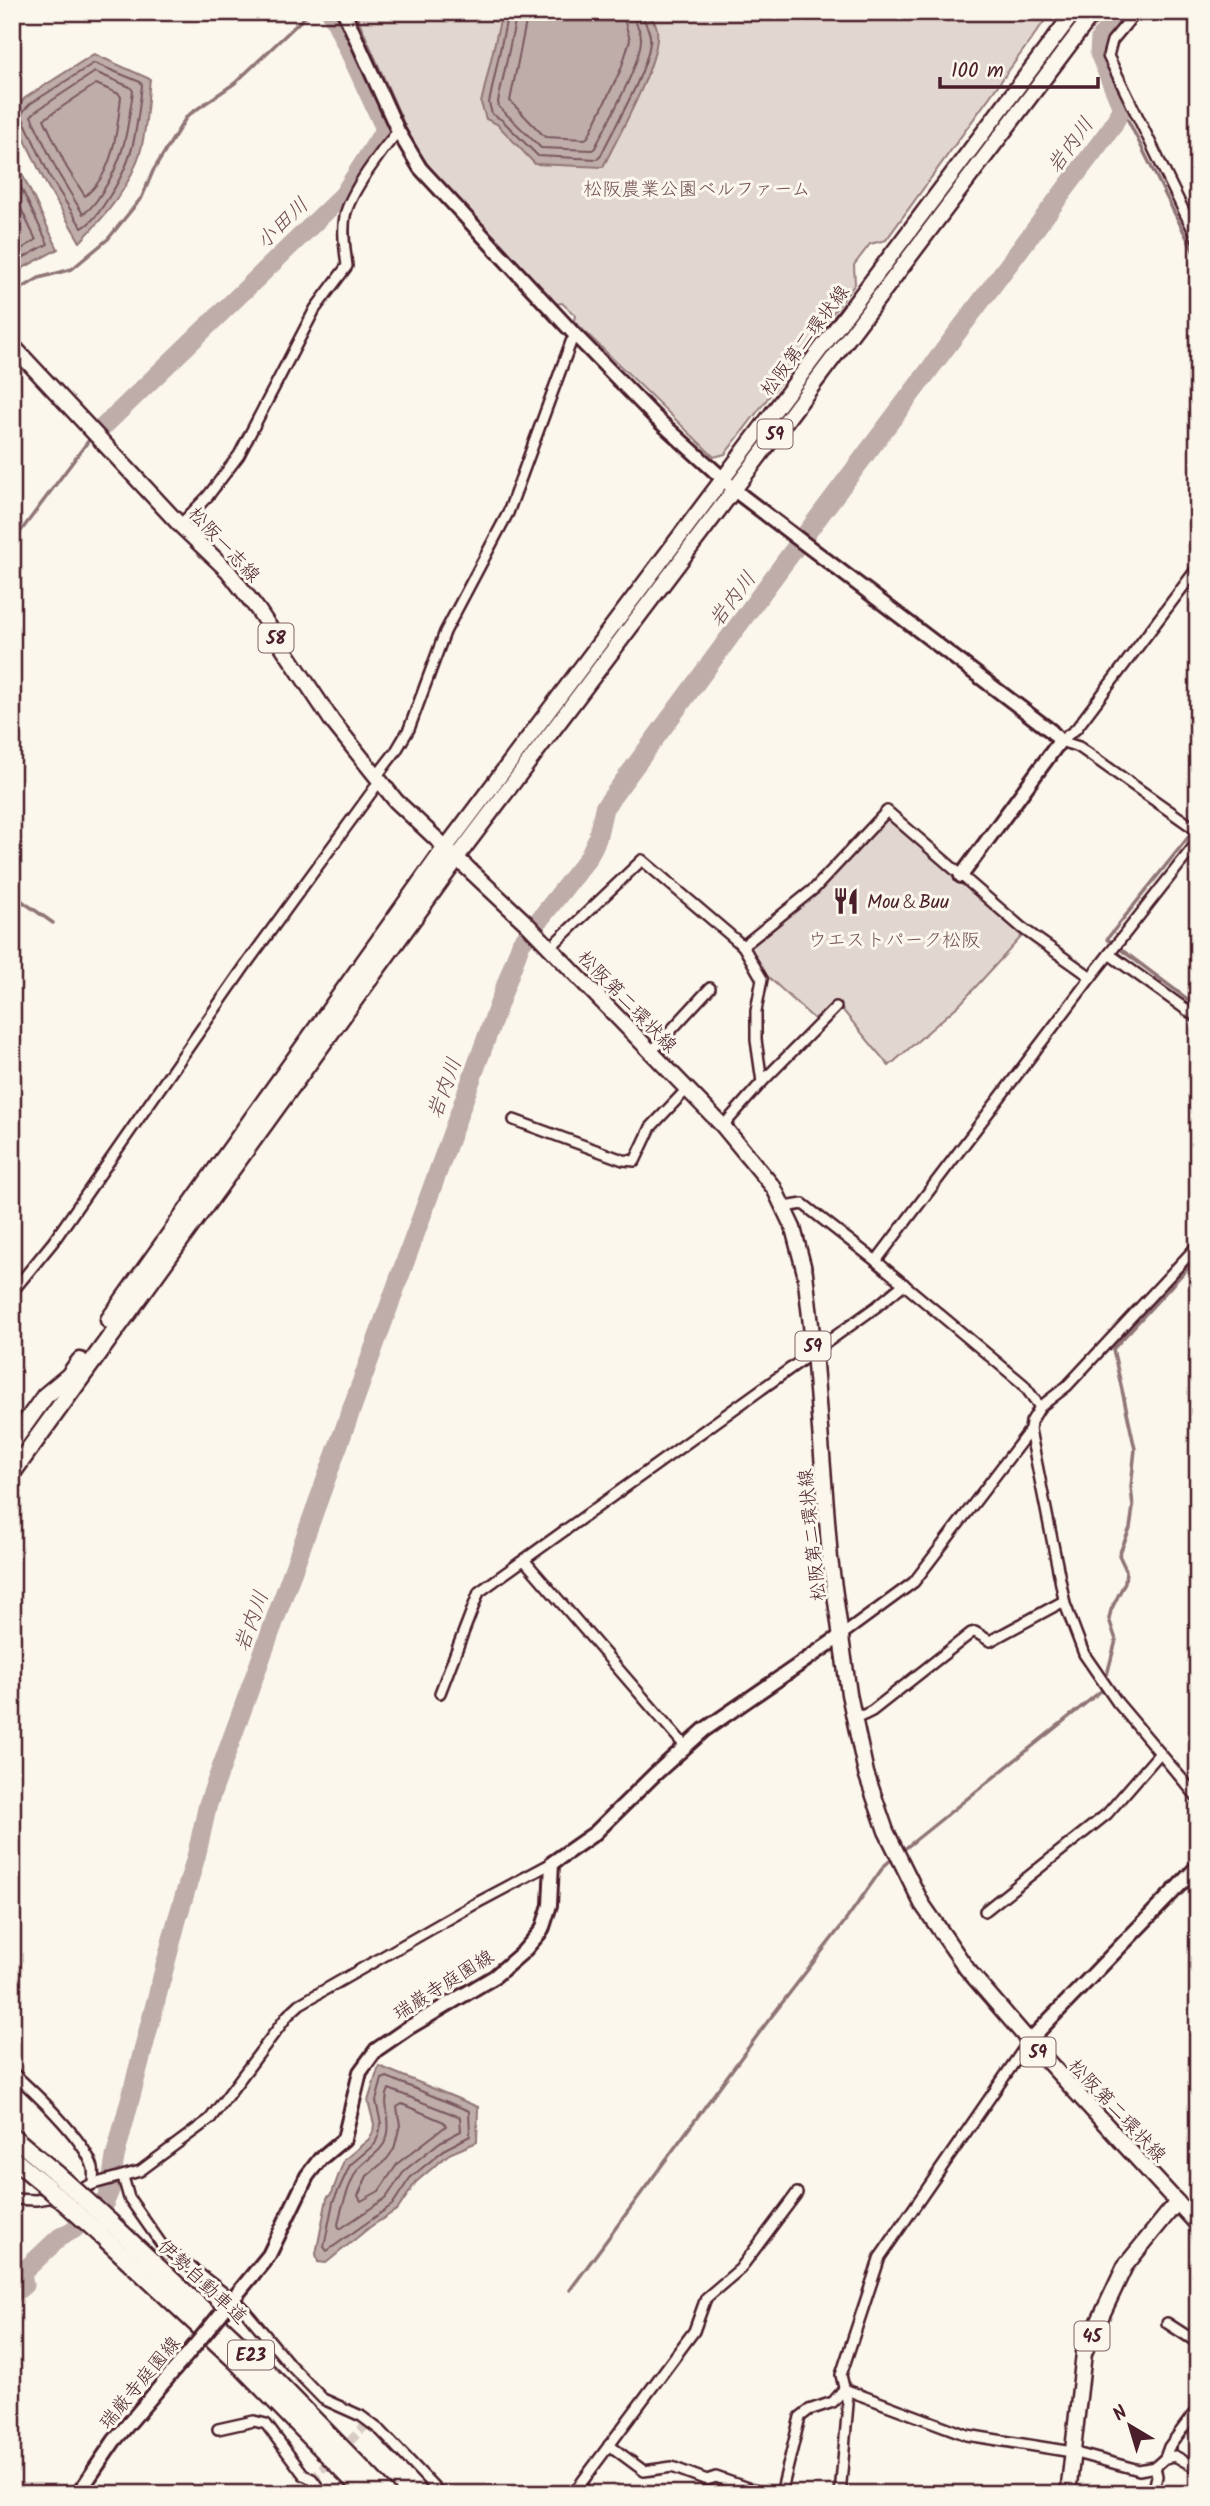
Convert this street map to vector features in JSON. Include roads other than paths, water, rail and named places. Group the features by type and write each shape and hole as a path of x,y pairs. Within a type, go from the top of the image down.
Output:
{"highway":[{"path":"12,1442 45,1396 69,1376 452,851"},
{"path":"12,1473 452,851"},
{"name":"伊勢自動車道","path":"12,2136 51,2179 245,2349 387,2494"},
{"name":"伊勢自動車道","path":"12,2158 51,2179"},
{"name":"伊勢自動車道","path":"105,2228 366,2494"}],"main road":[{"name":"松阪第二環状線","path":"1074,12 728,484 452,851 540,937 723,1126 769,1181 785,1207 796,1235 805,1273 814,1351 830,1559 853,1716 871,1790 892,1847 922,1904 952,1949 1029,2041 1198,2225"},
{"name":"松阪第二環状線","path":"728,484 1094,12"},
{"name":"松阪一志線","path":"12,345 180,525 228,571 332,722 377,779 396,801 452,851"},
{"name":"45","path":"1068,2494 1084,2353 1125,2266 1177,2202"}],"street":[{"path":"344,12 398,131 420,168 435,187 657,419 728,484 808,548 862,586 1051,731 1060,741 1079,747 1198,831"},
{"path":"1136,12 1112,41 1108,55 1198,240"},
{"path":"180,525 208,496 239,455 315,309 347,265 345,215 352,198 398,131"},
{"path":"12,1293 68,1221 377,779 409,729 445,632 508,513 571,342 576,336"},
{"path":"961,876 1060,741 1076,729 1198,567"},
{"path":"743,946 815,888 887,811 1021,928 1091,977"},
{"path":"876,1261 1091,977 1198,841"},
{"path":"557,941 642,860 743,946 762,979 756,1011 756,1040 762,1082"},
{"path":"1114,948 1198,1018"},
{"path":"651,1052 710,988"},
{"path":"723,1126 835,1007"},
{"path":"514,1120 623,1160 635,1161 651,1127 687,1089"},
{"path":"785,1207 803,1205 876,1261 1023,1384 1040,1407"},
{"path":"1198,1245 1067,1386 1040,1407 1031,1422 1030,1430 1064,1601 1087,1660 1117,1702 1198,1798"},
{"path":"440,1693 480,1592 904,1284"},
{"path":"13,2198 49,2199 140,2171 210,2119 288,2015 300,2004 552,1863 595,1833 685,1746 914,1582 1030,1430"},
{"path":"525,1561 685,1746"},
{"path":"853,1716 872,1711 971,1633 975,1632 990,1641 1064,1601"},
{"path":"985,1911 1107,1814 1160,1753"},
{"name":"瑞巌寺庭園線","path":"233,2298 269,2255 307,2176 320,2159 344,2139 360,2072 376,2050 494,1977 523,1952 542,1930 550,1905 552,1863"},
{"path":"840,2494 848,2404 841,2375 880,2257 1029,2041 1198,1866"},
{"path":"12,2072 34,2091 85,2150 94,2171 93,2184"},
{"path":"123,2177 129,2198 162,2245 233,2298 323,2399 361,2416 381,2431 440,2494"},
{"path":"573,2494 694,2331 706,2298 740,2269 797,2193"},
{"name":"瑞厳寺庭園線","path":"78,2494 114,2441 233,2298"},
{"path":"1167,2323 1198,2343"},
{"path":"844,2389 967,2435 1072,2452 1139,2470 1155,2467 1165,2458 1169,2447 1198,2408"},
{"path":"781,2494 800,2417 809,2410 833,2402 844,2389"},
{"path":"218,2428 254,2421 266,2424 304,2475 313,2479 323,2494"},
{"path":"609,2445 644,2471 671,2467 707,2480 716,2477 765,2494"},
{"path":"1165,2458 1175,2456 1198,2469"},
{"path":"1153,2494 1157,2476 1155,2467"}],"water":[{"path":"502,12 646,12 655,23 657,38 647,75 603,167 535,164 497,124 486,119 481,103"},
{"path":"94,54 150,79 144,135 135,166 115,201 80,242 44,180 12,112 25,98"},
{"path":"12,153 58,249 12,274"},
{"path":"379,2066 478,2107 477,2142 449,2154 416,2182 398,2209 370,2227 326,2263 318,2262 316,2254 327,2198 332,2193 344,2160 369,2139 373,2132 374,2124 368,2101"}],"waterway":[{"path":"12,294 39,278 72,269 108,239 142,197 153,171 187,116 235,83 310,12"},
{"name":"小田川","path":"104,426 343,195 385,129 331,12"},
{"name":"岩内川","path":"12,2295 24,2285 22,2273 60,2237 73,2230 105,2202 110,2190 115,2157 208,1804 521,943 588,858 597,839 604,808 787,559 1112,127 1122,108 1099,53 1100,38 1119,12"},
{"path":"1122,108 1198,260"},
{"name":"小田川","path":"12,543 89,440"},
{"path":"1198,825 1107,939 1198,1007"},
{"name":"小田川","path":"12,894 53,923"},
{"path":"1107,1675 1116,1640 1109,1619 1125,1582 1126,1570 1119,1555 1130,1528 1135,1449 1113,1349 1198,1257"},
{"path":"902,1851 1101,1691"},
{"path":"570,2290 765,2025 884,1866 893,1858"}],"tunnel":[{"path":"312,2479 368,2423"}],"place":[{"name":"Mou＆Buu","path":"846,901"}],"park label":[{"name":"松阪農業公園ベルファーム","path":"697,188"},
{"name":"ウエストパーク松阪","path":"894,939"}]}
